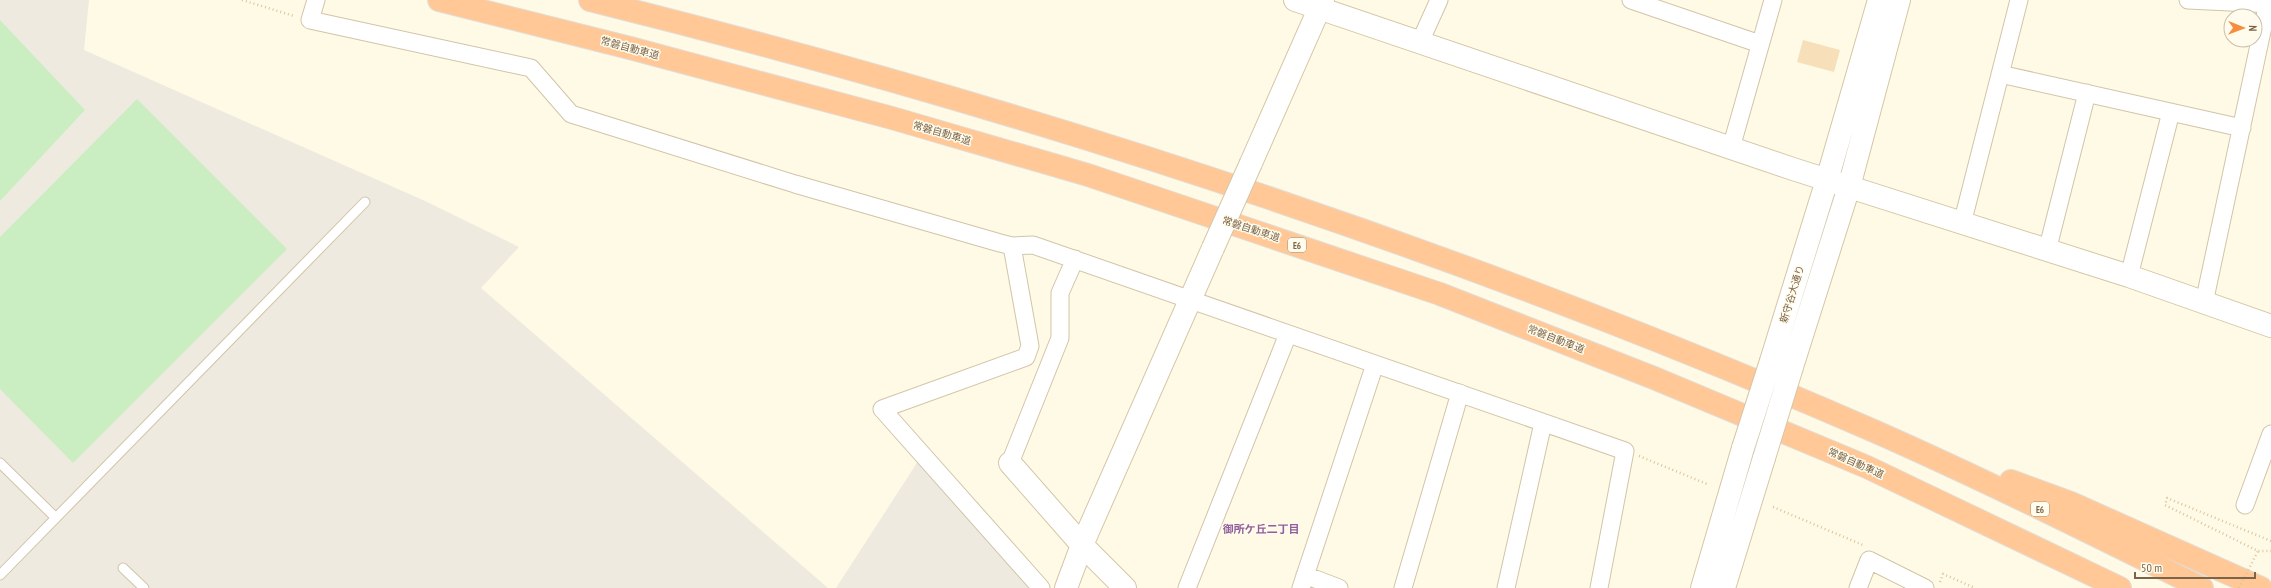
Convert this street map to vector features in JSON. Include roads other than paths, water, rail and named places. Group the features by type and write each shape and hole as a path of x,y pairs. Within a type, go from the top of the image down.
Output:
{"highway":[{"name":"常磐自動車道","path":"439,0 630,48 877,114 1088,175 1433,292 1654,378 1867,467 2120,588"},
{"name":"E6","path":"590,0 895,81 1098,141 1281,201 1455,262 1665,343 1876,432 2009,494 2202,588"},
{"path":"1876,432 2071,503 2261,588"}],"street":[{"path":"316,0 310,20 531,68 571,114 795,184 1012,246 1032,245 1625,451 1599,588"},
{"path":"1295,0 1321,4 1420,42 1731,148 1962,224 2129,276 2271,326"},
{"path":"1420,42 1439,0"},
{"path":"1632,0 1760,44"},
{"path":"1731,148 1773,0"},
{"name":"新守谷大通り","path":"1702,588 1743,448 1827,180 1878,0"},
{"path":"1724,588 1849,187 1899,0"},
{"path":"1962,224 2019,0"},
{"path":"2188,0 2270,4 2204,302"},
{"path":"1066,588 1082,545 1321,4"},
{"path":"2000,74 2242,128"},
{"path":"2048,251 2087,93"},
{"path":"2129,276 2171,112"},
{"path":"1012,246 1030,346 1026,357 882,409 1041,588"},
{"path":"1074,259 1060,293 1060,338 1010,463 1082,545 1125,588"},
{"path":"1187,588 1288,334"},
{"path":"1339,588 1303,581 1375,364"},
{"path":"1403,588 1460,393"},
{"path":"1506,588 1543,423"},
{"path":"2245,505 2271,434"},
{"path":"1858,588 1869,560 1932,585"}],"lane":[{"path":"0,575 365,202"},
{"path":"0,463 56,518"},
{"path":"123,568 144,588"}],"district":[{"name":"御所ケ丘二丁目","path":"1261,529"}]}
